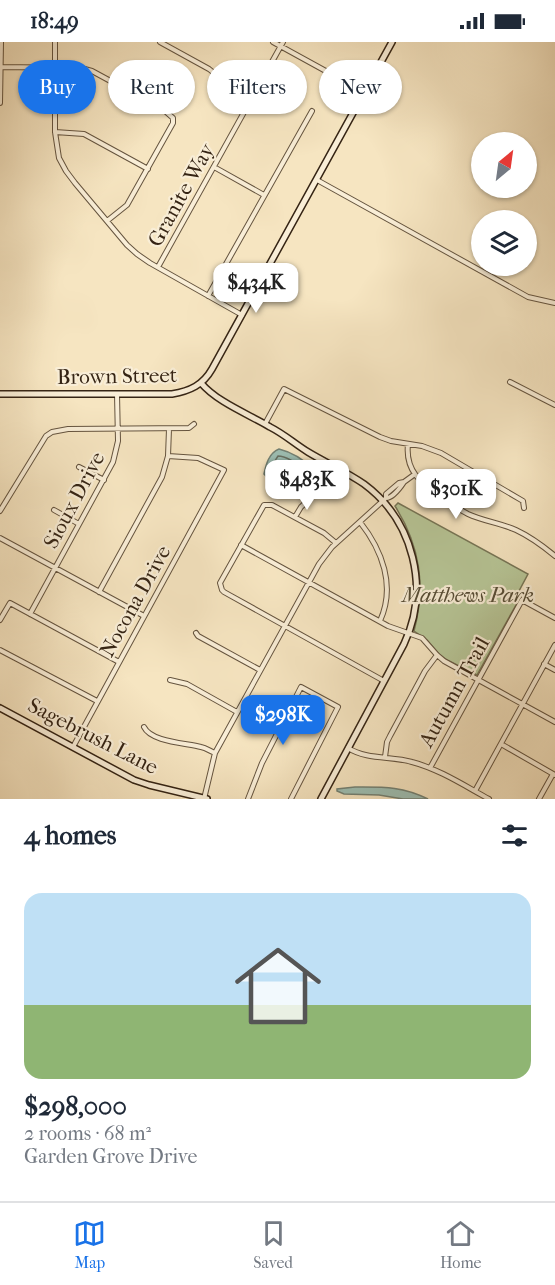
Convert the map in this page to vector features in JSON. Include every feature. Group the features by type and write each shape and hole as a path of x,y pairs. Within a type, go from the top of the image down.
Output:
{"street":[{"path":"0,103 1,42"},
{"path":"55,42 55,60"},
{"path":"160,42 207,68"},
{"path":"273,42 282,44 319,65"},
{"name":"Brown Street","path":"382,60 392,42"},
{"name":"Granite Way","path":"273,60 282,44"},
{"path":"1,68 18,68"},
{"path":"96,73 164,110 173,118 173,123 127,206 107,221"},
{"path":"208,296 312,111"},
{"path":"55,114 59,158 66,171 137,254 242,315"},
{"name":"Granite Way","path":"158,267 244,114"},
{"name":"Brown Street","path":"0,394 179,393 190,390 201,383 213,369 353,114"},
{"path":"55,132 84,134 148,169"},
{"path":"214,167 264,195"},
{"path":"317,180 528,297 555,303"},
{"path":"510,382 555,405"},
{"path":"201,383 213,394 359,481 384,500 403,530 414,559 417,581 416,596 414,617 409,633 321,799"},
{"path":"265,424 284,389 380,437 422,446 441,453 523,501 524,508"},
{"name":"Sioux Drive","path":"30,614 116,455 117,394"},
{"path":"0,511 50,433 68,429 189,428 194,424"},
{"path":"99,592 162,477 168,456 169,429"},
{"path":"408,444 408,457 414,474 422,483 461,510 526,535 555,556"},
{"name":"Nocona Drive","path":"72,747 224,470 198,458 168,456"},
{"path":"79,467 104,480"},
{"path":"205,799 215,753 321,560 336,543 384,500 390,498 414,474"},
{"path":"295,517 301,507 328,482"},
{"path":"336,543 324,533 267,504 262,507 220,583 221,588 224,592 384,681"},
{"path":"54,510 79,524"},
{"path":"360,522 374,540 384,565 386,596 380,621"},
{"path":"0,538 144,616"},
{"path":"241,545 380,621 422,638 444,661 555,722"},
{"name":"Autumn Trail","path":"430,768 522,600 555,618"},
{"path":"0,620 10,603 118,662"},
{"path":"196,633 260,670"},
{"path":"475,791 555,645"},
{"path":"0,650 97,701"},
{"path":"385,757 390,736 425,671 437,655"},
{"path":"544,664 555,670"},
{"path":"170,680 187,684 237,712"},
{"path":"248,799 262,763 301,687 338,707 291,799"},
{"name":"Sagebrush Lane","path":"0,708 142,783 205,799"},
{"path":"144,727 146,732 152,735 202,747 215,753"},
{"path":"501,744 554,774 539,799"},
{"path":"348,748 360,754 414,762 489,799"}],"green space":[{"name":"Matthews Park","path":"398,503 528,574 519,591 521,596 477,675 447,660 427,640 414,631 420,598 420,582 415,551 395,506"}],"water":[{"path":"279,449 297,457 313,469 313,481 305,493 293,494 286,491 264,474 270,456"},
{"path":"355,787 401,789 428,799 344,794 337,791 337,789"}]}
